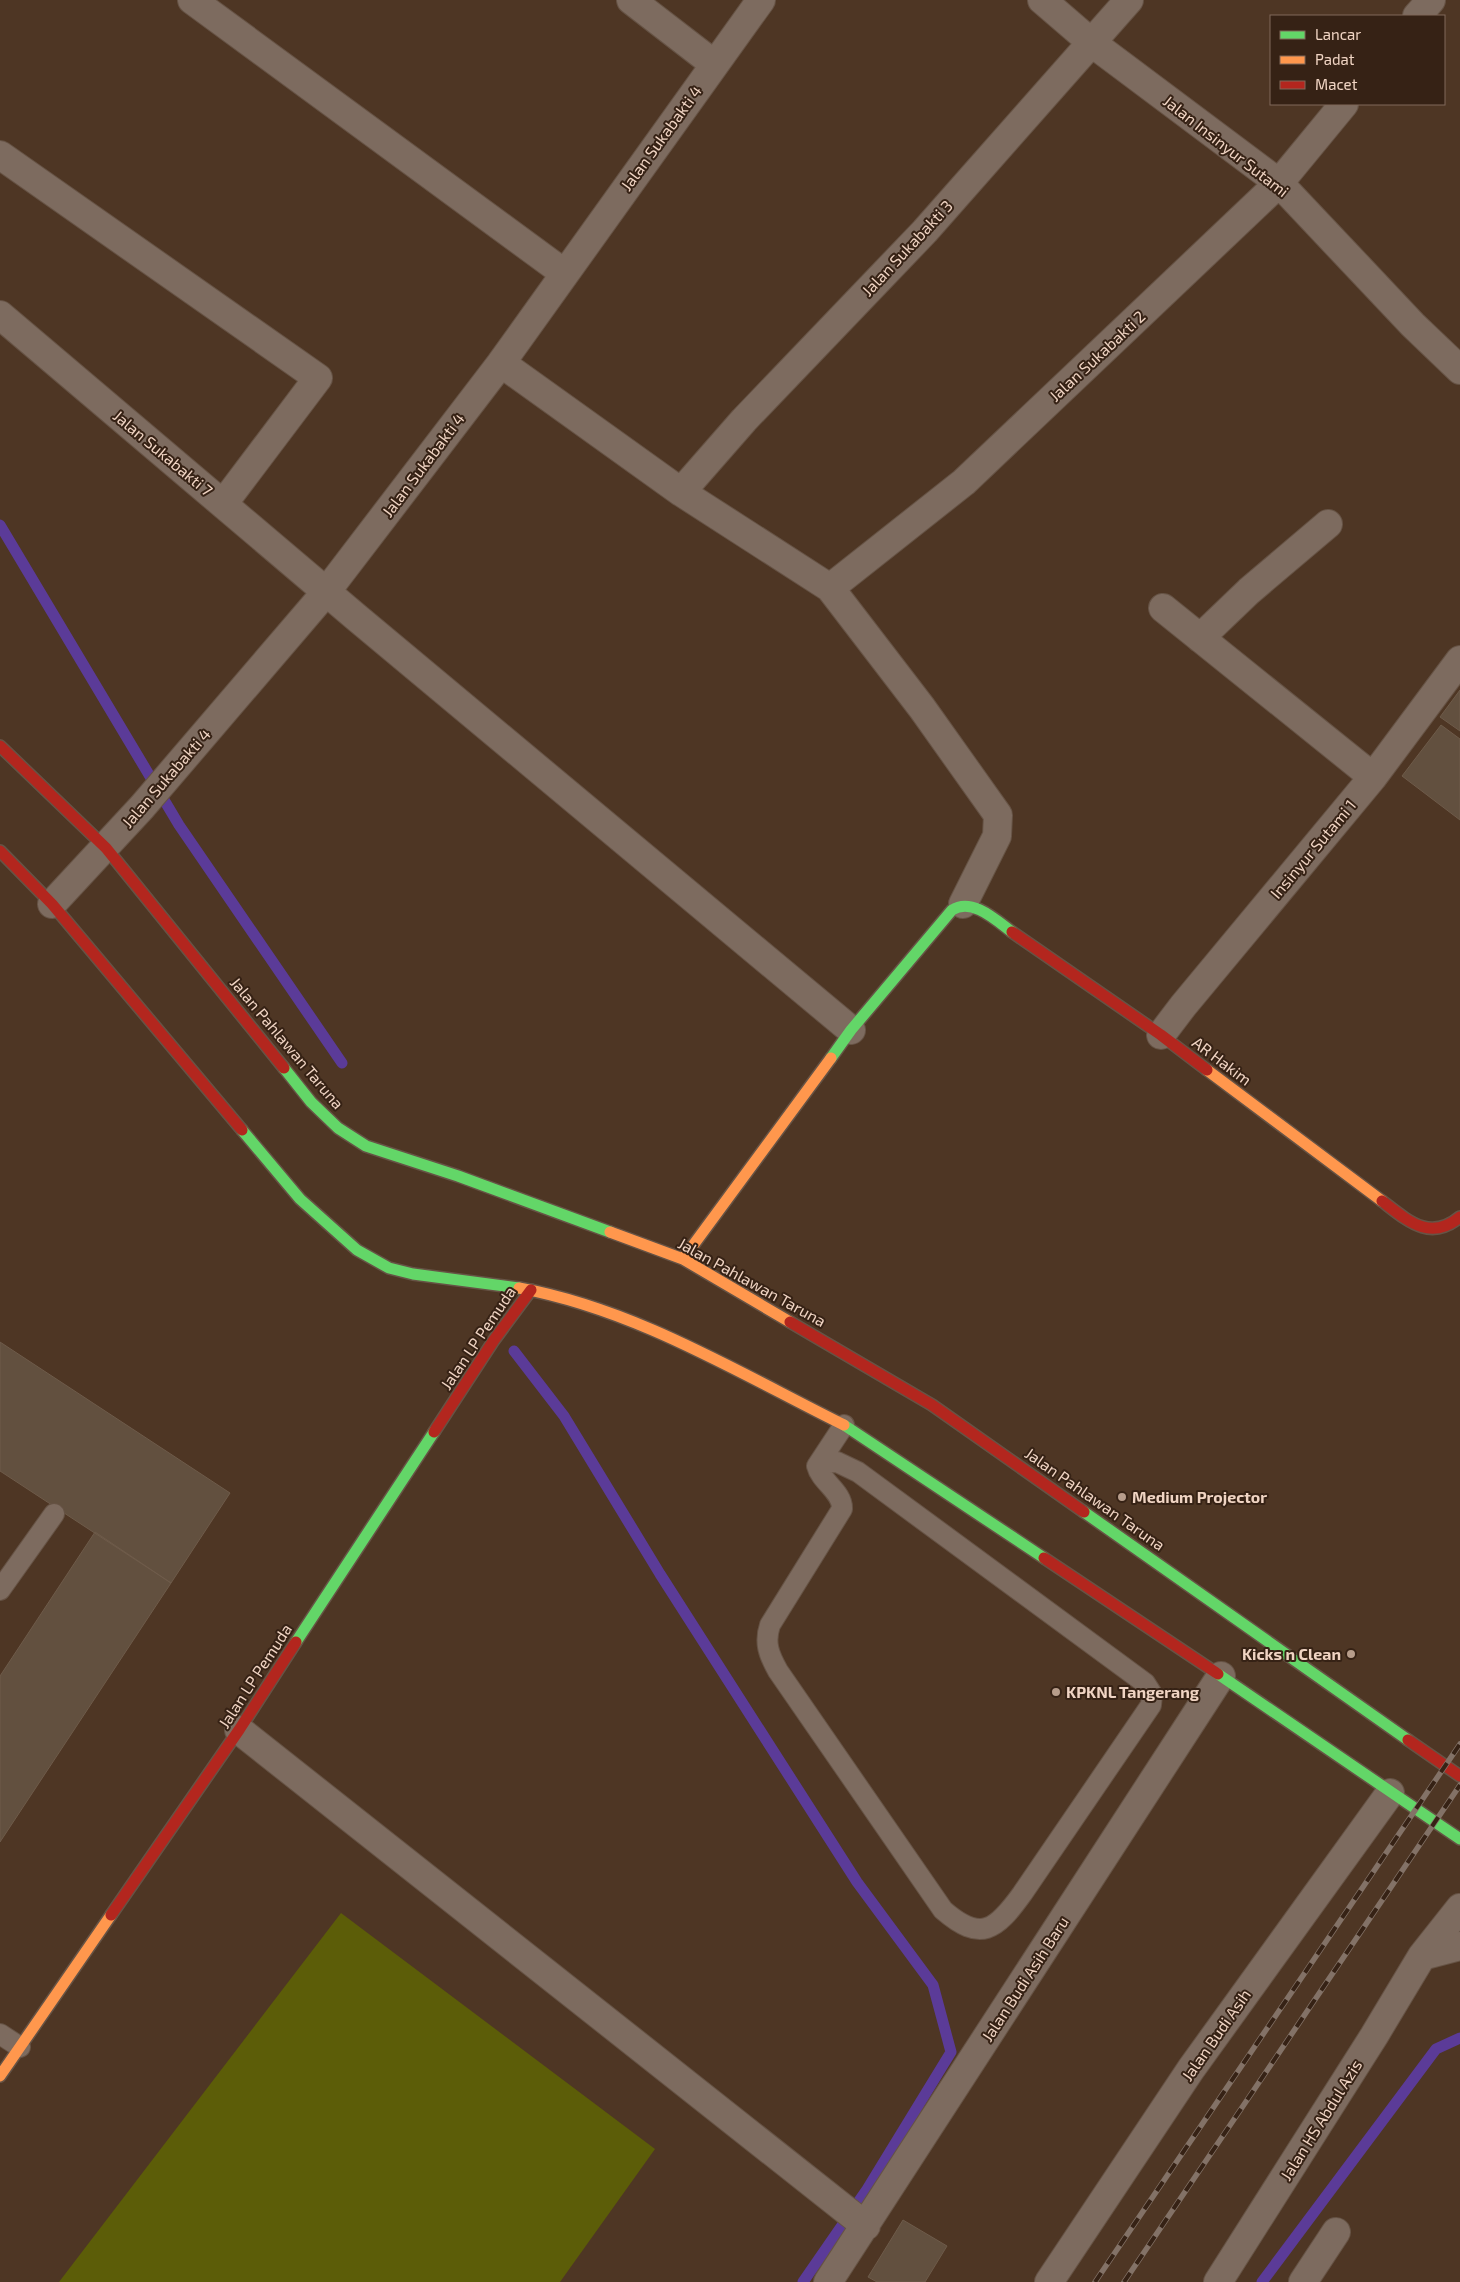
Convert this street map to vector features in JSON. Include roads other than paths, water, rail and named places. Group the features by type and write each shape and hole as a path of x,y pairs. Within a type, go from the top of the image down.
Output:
{"main road":[{"name":"Jalan Pahlawan Taruna","path":"0,746 106,848 312,1102 338,1128 366,1146 458,1176 683,1259 932,1404 1460,1776"},
{"path":"0,850 52,904 300,1199 371,1260 389,1268 414,1274 501,1285 557,1295 640,1323 844,1425 1221,1676 1460,1839"},
{"path":"683,1259 851,1030 947,914 958,905 963,904"},
{"name":"AR Hakim","path":"963,904 985,913 1161,1036 1402,1216 1433,1231 1450,1227 1460,1217"},
{"name":"Jalan LP Pemuda","path":"0,2076 239,1730 489,1349 531,1290"}],"street":[{"path":"192,0 564,273"},
{"path":"631,0 714,64"},
{"name":"Jalan Sukabakti 4","path":"52,904 106,848 326,592 501,363 761,0"},
{"name":"Jalan Insinyur Sutami","path":"1042,0 1092,43 1279,183 1414,325 1460,370"},
{"name":"Jalan Sukabakti 3","path":"681,492 744,420 925,231 1129,0"},
{"path":"1419,15 1431,0"},
{"name":"Jalan Sukabakti 2","path":"830,588 964,482 1279,183 1343,105"},
{"path":"0,155 318,378 223,504"},
{"name":"Jalan Sukabakti 7","path":"0,315 326,592 851,1030"},
{"path":"501,363 681,492 830,588 922,708 998,816 997,836 963,904"},
{"path":"1200,638 1249,591 1328,524"},
{"path":"1163,608 1373,777"},
{"name":"Insinyur Sutami 1","path":"1161,1036 1182,1006 1373,777 1460,660"},
{"name":"Jalan Budi Asih Baru","path":"828,2282 862,2222 1221,1676"},
{"path":"239,1730 862,2222"},
{"name":"Jalan Budi Asih","path":"1049,2282 1192,2070 1390,1792"},
{"name":"Jalan HS Abdul Azis","path":"1218,2282 1374,2036 1422,1956 1460,1908"},
{"path":"1422,1956 1460,1946"},
{"path":"1303,2282 1336,2232"}],"lane":[{"path":"820,1463 837,1462 858,1472 1145,1683 1152,1694 1151,1705 1022,1894 1006,1915 989,1928 973,1929 956,1921 943,1910 778,1671 768,1652 766,1637 770,1625 842,1509 840,1498 820,1474 817,1466 844,1425"},
{"path":"0,1590 54,1514"},
{"path":"0,2034 20,2047"}],"waterway":[{"path":"0,525 179,825 342,1063"},
{"path":"514,1351 564,1416 660,1574 857,1882 933,1985 951,2052 866,2191 803,2282"},
{"path":"1262,2282 1436,2049 1460,2038"}],"railway":[{"path":"1095,2282 1460,1744"},
{"path":"1124,2282 1460,1785"}],"place":[{"name":"Medium Projector","path":"1122,1497"},
{"name":"Kicks n Clean","path":"1351,1654"},
{"name":"KPKNL Tangerang","path":"1056,1692"}]}
